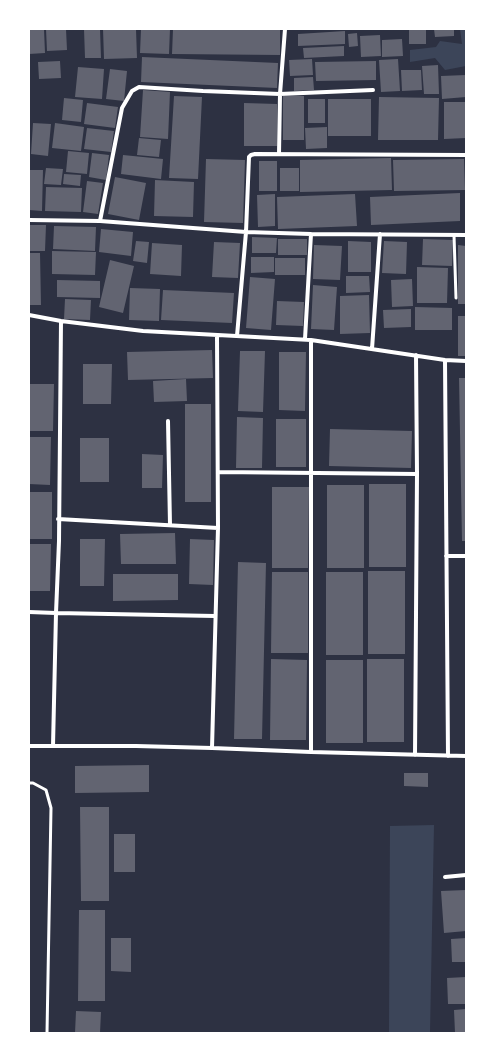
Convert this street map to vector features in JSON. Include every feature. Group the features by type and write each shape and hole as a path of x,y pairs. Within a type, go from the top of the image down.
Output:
{"street":[{"path":"279,154 280,94 285,29"},
{"path":"100,221 122,108 132,91 139,87 280,94 373,90"},
{"path":"238,336 246,232 249,157 251,155 466,155"},
{"path":"29,220 100,221 246,232 466,235"},
{"path":"305,339 311,234"},
{"path":"372,348 380,234"},
{"path":"29,315 61,321 143,331 305,339 445,360 466,361"},
{"path":"53,746 59,540 61,321"},
{"path":"212,748 218,528 217,335"},
{"path":"311,340 311,752"},
{"path":"415,755 417,474 416,355"},
{"path":"445,360 448,756"},
{"path":"168,421 170,524"},
{"path":"218,472 417,474"},
{"path":"58,519 170,524 218,528"},
{"path":"446,556 466,556"},
{"path":"29,612 215,616"},
{"path":"29,746 212,748 466,756"},
{"path":"445,877 466,875"}],"lane":[{"path":"454,234 456,298"},
{"path":"29,783 33,783 46,790 51,808 47,1033"}],"shaded area":[{"path":"460,29 466,29 466,66 445,70 435,58 410,62 410,50 436,47 440,41 462,44"},
{"path":"434,825 430,1033 389,1033 390,826"}],"building":[{"path":"29,29 44,29 45,53 29,54"},
{"path":"46,29 66,29 67,50 47,51"},
{"path":"84,29 100,29 101,58 85,58"},
{"path":"103,29 136,29 137,58 104,59"},
{"path":"141,29 170,29 169,54 140,53"},
{"path":"173,29 280,30 280,55 172,54"},
{"path":"409,29 426,29 426,44 409,44"},
{"path":"434,29 454,29 454,36 435,37"},
{"path":"345,31 345,44 298,46 298,34"},
{"path":"357,33 358,46 349,47 348,34"},
{"path":"380,35 381,56 361,57 360,36"},
{"path":"402,39 403,56 382,57 382,40"},
{"path":"344,46 344,56 304,58 303,48"},
{"path":"142,57 278,63 277,88 141,82"},
{"path":"312,59 313,75 290,76 289,60"},
{"path":"398,59 400,91 381,92 379,60"},
{"path":"60,61 61,78 39,79 38,62"},
{"path":"376,61 376,80 316,81 315,62"},
{"path":"438,65 439,94 424,94 422,66"},
{"path":"78,67 104,69 102,99 75,97"},
{"path":"110,69 127,71 124,101 106,99"},
{"path":"401,70 421,70 422,90 402,91"},
{"path":"466,75 466,97 442,99 441,76"},
{"path":"313,77 314,90 294,91 294,78"},
{"path":"143,90 170,92 168,139 140,137"},
{"path":"174,96 202,97 198,179 169,178"},
{"path":"283,96 304,96 304,140 283,140"},
{"path":"379,97 439,98 438,140 378,140"},
{"path":"64,98 83,100 81,122 62,120"},
{"path":"308,99 325,99 325,123 308,123"},
{"path":"328,99 371,99 371,136 328,136"},
{"path":"444,102 466,102 466,138 444,139"},
{"path":"87,103 118,107 115,128 84,124"},
{"path":"244,103 277,104 277,146 244,146"},
{"path":"33,123 51,124 48,156 31,154"},
{"path":"55,123 84,127 81,151 52,148"},
{"path":"327,127 327,148 306,149 305,128"},
{"path":"87,128 114,131 111,152 84,149"},
{"path":"139,138 161,140 159,157 137,155"},
{"path":"68,151 89,153 87,174 66,172"},
{"path":"92,153 109,155 106,180 89,177"},
{"path":"123,155 163,159 161,179 121,174"},
{"path":"391,158 392,190 300,192 300,160"},
{"path":"206,159 245,160 243,223 204,222"},
{"path":"464,159 465,190 394,191 393,160"},
{"path":"259,161 277,161 277,191 259,191"},
{"path":"46,168 63,169 61,185 44,184"},
{"path":"280,168 299,168 299,191 280,191"},
{"path":"30,170 43,170 42,211 29,210"},
{"path":"64,174 81,175 80,186 63,184"},
{"path":"115,177 146,183 139,220 108,214"},
{"path":"155,180 194,182 193,217 154,216"},
{"path":"87,181 103,183 98,214 83,212"},
{"path":"46,187 82,188 81,212 45,211"},
{"path":"460,193 460,221 371,225 370,197"},
{"path":"275,194 275,226 258,227 257,195"},
{"path":"355,194 357,226 278,229 277,197"},
{"path":"29,225 46,225 45,251 29,251"},
{"path":"54,226 96,227 95,251 53,249"},
{"path":"101,229 133,232 131,256 99,252"},
{"path":"252,237 277,238 276,253 252,253"},
{"path":"278,239 307,239 307,255 278,255"},
{"path":"423,239 453,240 452,266 422,265"},
{"path":"136,241 149,242 147,263 133,261"},
{"path":"348,241 371,242 371,272 348,272"},
{"path":"384,241 407,242 406,274 382,273"},
{"path":"214,242 240,243 238,278 212,277"},
{"path":"152,243 182,245 181,276 150,274"},
{"path":"314,245 342,246 340,280 313,279"},
{"path":"458,245 466,246 466,304 458,304"},
{"path":"52,251 96,252 95,275 52,274"},
{"path":"29,253 40,253 41,305 29,305"},
{"path":"251,257 274,257 274,272 251,273"},
{"path":"275,258 305,258 305,275 275,275"},
{"path":"110,260 134,266 123,313 99,307"},
{"path":"417,267 448,268 447,303 417,303"},
{"path":"346,276 369,276 370,292 346,293"},
{"path":"250,277 275,279 271,330 246,328"},
{"path":"412,279 413,306 392,307 391,280"},
{"path":"57,280 100,281 100,298 57,297"},
{"path":"313,285 337,287 334,330 311,329"},
{"path":"130,288 160,289 159,321 129,320"},
{"path":"163,290 234,293 232,323 161,320"},
{"path":"369,295 370,333 340,334 340,296"},
{"path":"65,299 91,300 90,320 64,319"},
{"path":"277,301 304,302 303,326 276,325"},
{"path":"415,307 452,308 452,330 415,330"},
{"path":"411,309 411,327 384,328 383,310"},
{"path":"458,316 466,316 466,356 458,356"},
{"path":"212,350 213,378 128,380 127,352"},
{"path":"240,351 265,351 263,412 238,411"},
{"path":"279,352 306,352 305,411 279,410"},
{"path":"83,364 112,364 111,404 83,404"},
{"path":"459,378 466,378 466,541 462,541"},
{"path":"186,379 187,401 154,402 153,381"},
{"path":"30,384 54,384 53,431 29,431"},
{"path":"185,404 211,404 211,502 185,502"},
{"path":"237,417 263,418 262,468 236,468"},
{"path":"276,419 306,419 306,467 276,467"},
{"path":"330,429 412,431 411,468 329,466"},
{"path":"29,437 51,437 50,485 29,484"},
{"path":"80,438 109,438 109,482 80,482"},
{"path":"142,454 163,455 162,488 142,488"},
{"path":"369,484 406,484 406,567 369,567"},
{"path":"327,485 364,485 364,568 327,568"},
{"path":"272,487 309,487 308,568 272,568"},
{"path":"29,492 52,492 52,539 29,539"},
{"path":"175,533 176,564 121,564 120,534"},
{"path":"80,539 105,539 104,586 80,586"},
{"path":"190,539 214,540 213,585 189,584"},
{"path":"29,544 51,544 50,591 29,591"},
{"path":"238,562 266,563 262,739 234,739"},
{"path":"368,571 405,571 405,654 368,654"},
{"path":"272,572 308,572 308,653 271,653"},
{"path":"326,572 363,572 363,655 326,655"},
{"path":"113,574 178,574 178,600 113,601"},
{"path":"271,659 307,660 306,740 270,740"},
{"path":"367,659 404,659 404,742 367,742"},
{"path":"326,660 363,660 363,743 326,743"},
{"path":"149,765 149,792 75,793 75,766"},
{"path":"404,773 428,773 428,787 404,786"},
{"path":"80,807 109,807 109,901 81,901"},
{"path":"114,834 135,834 135,872 114,872"},
{"path":"466,890 466,931 444,933 441,891"},
{"path":"79,910 105,910 105,1001 78,1001"},
{"path":"111,938 131,938 131,972 111,971"},
{"path":"466,938 466,962 452,962 451,939"},
{"path":"466,977 466,1004 448,1004 447,978"},
{"path":"466,1009 466,1033 455,1033 454,1010"},
{"path":"76,1011 101,1012 100,1033 75,1033"}]}
